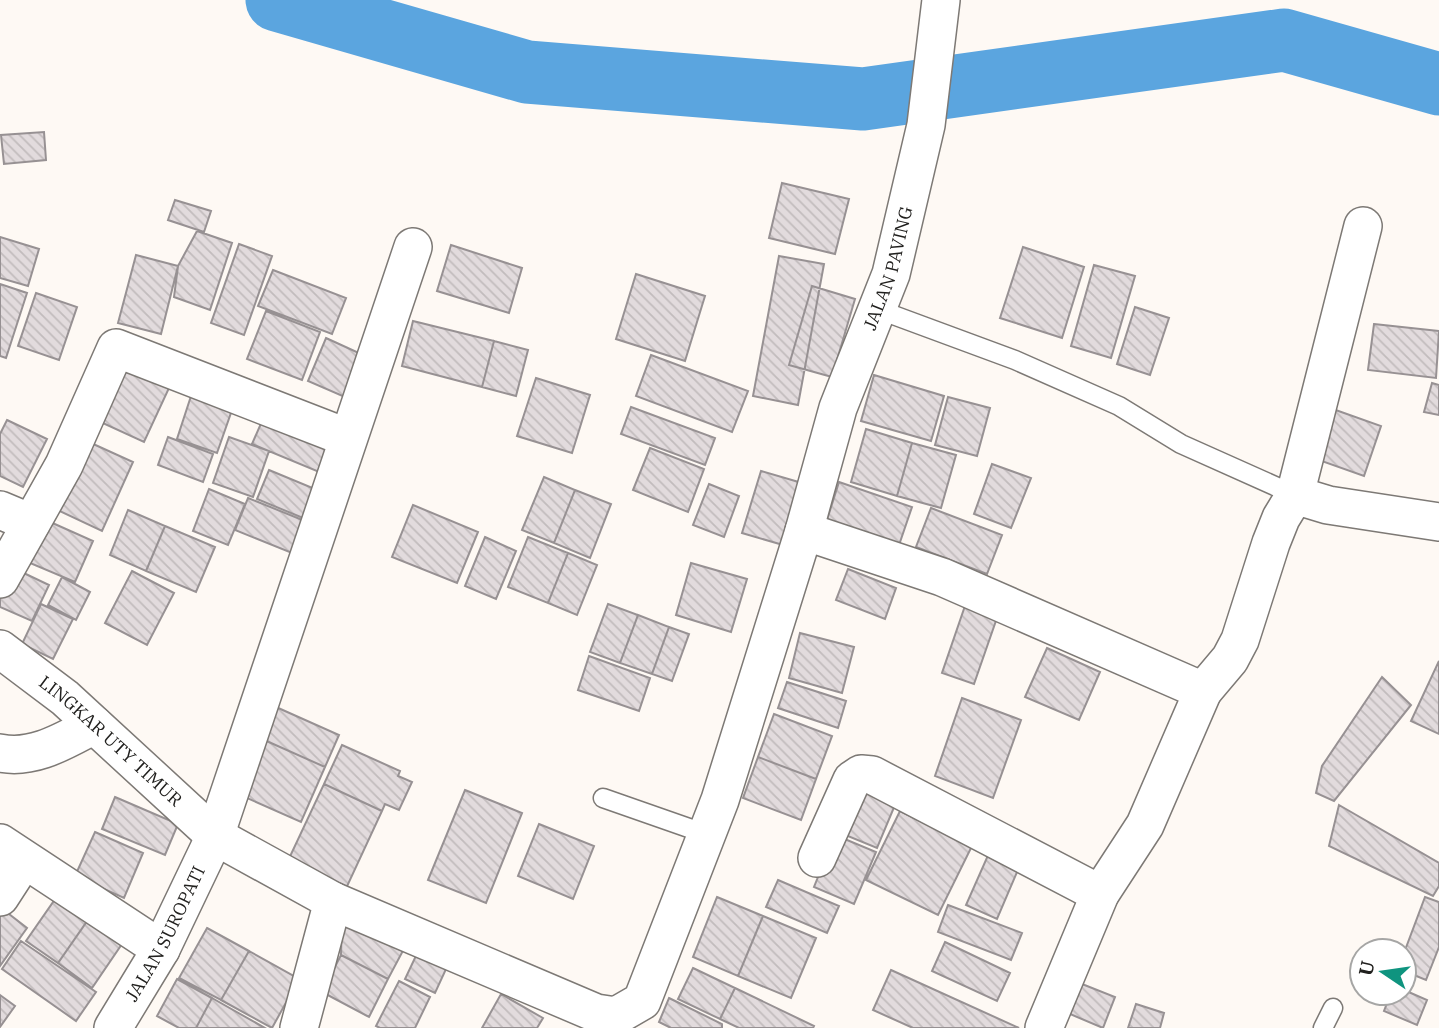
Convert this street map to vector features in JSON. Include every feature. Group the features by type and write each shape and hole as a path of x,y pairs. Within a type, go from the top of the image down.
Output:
{"street":[{"name":"JALAN PAVING","path":"706,834 804,531 838,408 891,274 926,125 941,5"},
{"path":"1044,1028 1100,894 1145,825 1203,691 1230,659 1240,640 1270,543 1295,495 1363,226"},
{"name":"JALAN SUROPATI","path":"113,1028 161,949 215,836 414,247"},
{"path":"0,579 15,517 64,465 117,348 348,438"},
{"path":"1295,495 1328,505 1439,522"},
{"path":"804,531 942,577 1203,691"},
{"name":"LINGKAR UTY TIMUR","path":"0,649 94,726 215,836 333,901 596,1013 616,1016 642,1001 706,834"},
{"path":"0,753 11,755 38,752 94,726"},
{"path":"817,858 852,780 861,775 872,775 1100,894"},
{"path":"0,897 12,852 161,949"},
{"path":"299,1028 333,901"}],"lane":[{"path":"877,309 1015,360 1119,406 1181,444 1295,495"},
{"path":"603,798 706,834"},
{"path":"1323,1028 1333,1008"}],"building":[{"path":"44,132 46,160 4,164 1,135"},
{"path":"782,183 849,199 835,254 769,238"},
{"path":"175,200 211,211 204,232 168,220"},
{"path":"197,231 232,243 210,310 174,297 178,266"},
{"path":"0,237 39,249 28,286 0,278"},
{"path":"239,244 272,256 244,335 211,323"},
{"path":"451,245 522,268 509,313 437,291"},
{"path":"1023,247 1084,267 1062,338 1000,318"},
{"path":"136,255 178,266 161,334 118,323"},
{"path":"779,256 824,264 798,405 753,396"},
{"path":"1094,265 1135,276 1111,358 1071,346"},
{"path":"273,270 346,298 332,334 258,306"},
{"path":"636,274 705,296 685,361 616,339"},
{"path":"0,284 27,293 6,358 0,356"},
{"path":"812,286 855,299 832,377 789,365"},
{"path":"36,293 77,307 59,360 18,346"},
{"path":"1135,307 1169,318 1150,375 1117,364"},
{"path":"266,311 320,332 302,380 247,359"},
{"path":"413,321 494,341 482,387 402,366"},
{"path":"1374,324 1439,331 1436,378 1368,370"},
{"path":"326,338 372,359 354,401 308,381"},
{"path":"494,341 528,350 516,396 482,387"},
{"path":"651,355 748,391 732,432 636,396"},
{"path":"119,364 169,388 144,442 94,419"},
{"path":"874,375 944,396 931,441 861,421"},
{"path":"536,378 590,395 572,453 517,436"},
{"path":"1432,383 1439,385 1439,415 1424,412"},
{"path":"192,393 233,407 217,453 177,439"},
{"path":"948,397 990,408 977,456 935,445"},
{"path":"631,407 715,438 705,465 621,434"},
{"path":"1330,408 1381,426 1364,476 1313,458"},
{"path":"266,412 337,441 324,474 252,444"},
{"path":"7,420 47,439 23,487 0,476 0,434"},
{"path":"866,429 912,443 897,496 851,482"},
{"path":"168,437 213,454 203,482 158,465"},
{"path":"229,437 269,451 253,497 213,483"},
{"path":"80,438 133,462 102,531 49,506"},
{"path":"912,443 956,455 941,508 897,496"},
{"path":"650,448 704,469 688,512 633,490"},
{"path":"992,464 1031,478 1011,528 974,514"},
{"path":"269,470 315,489 303,518 257,499"},
{"path":"761,471 802,483 783,545 742,533"},
{"path":"544,477 575,490 554,543 522,530"},
{"path":"839,482 912,507 898,548 826,523"},
{"path":"709,484 739,496 724,537 693,525"},
{"path":"209,489 245,504 228,545 193,531"},
{"path":"575,490 611,504 590,558 554,543"},
{"path":"248,498 305,521 292,553 235,530"},
{"path":"413,505 478,532 457,583 392,557"},
{"path":"931,508 1002,535 987,574 916,547"},
{"path":"128,510 165,526 146,571 110,555"},
{"path":"48,521 93,541 75,582 30,563"},
{"path":"165,526 215,547 196,592 146,571"},
{"path":"485,537 516,551 496,599 465,586"},
{"path":"528,537 568,553 548,603 508,587"},
{"path":"568,553 597,565 577,615 548,603"},
{"path":"691,563 747,579 731,632 676,615"},
{"path":"9,566 49,585 32,621 0,607 0,585"},
{"path":"848,569 896,588 885,619 836,600"},
{"path":"132,571 174,593 147,645 105,623"},
{"path":"62,577 90,592 76,620 48,605"},
{"path":"967,600 999,612 974,684 942,673"},
{"path":"41,604 73,619 53,659 22,644"},
{"path":"608,604 638,615 620,663 590,652"},
{"path":"638,615 669,627 652,674 620,663"},
{"path":"669,627 689,634 672,681 652,674"},
{"path":"800,633 854,647 842,693 789,678"},
{"path":"1047,648 1100,672 1079,720 1025,697"},
{"path":"589,656 650,678 639,711 578,690"},
{"path":"1439,661 1439,734 1411,721"},
{"path":"1382,677 1411,705 1334,801 1316,793 1322,766"},
{"path":"787,682 846,701 838,728 778,708"},
{"path":"962,698 1021,720 993,798 935,776"},
{"path":"276,707 339,735 325,767 262,739"},
{"path":"774,714 832,736 816,779 758,757"},
{"path":"262,739 325,767 301,822 238,794"},
{"path":"342,745 400,771 398,776 412,782 399,810 385,804 382,811 324,784"},
{"path":"758,757 816,779 801,820 743,798"},
{"path":"860,777 900,793 877,848 838,832"},
{"path":"324,784 382,811 343,895 285,867"},
{"path":"465,790 522,813 486,903 428,880"},
{"path":"115,797 178,824 165,855 102,829"},
{"path":"1339,805 1439,863 1439,886 1433,896 1329,846"},
{"path":"900,811 972,846 938,915 866,880"},
{"path":"539,824 594,846 573,899 518,876"},
{"path":"95,832 143,853 124,898 75,876"},
{"path":"835,835 876,852 854,904 814,887"},
{"path":"993,844 1023,858 997,919 966,905"},
{"path":"778,880 839,906 827,933 766,907"},
{"path":"58,895 90,917 58,963 26,941"},
{"path":"717,897 763,916 738,976 693,957"},
{"path":"1425,897 1439,902 1439,947 1426,980 1418,977 1418,937 1410,937"},
{"path":"948,905 1022,933 1011,960 938,932"},
{"path":"0,907 27,928 0,966"},
{"path":"342,915 406,945 388,979 341,955"},
{"path":"763,916 816,938 791,998 738,976"},
{"path":"90,917 124,941 92,988 58,963"},
{"path":"207,928 249,951 221,1000 179,978"},
{"path":"21,941 96,992 76,1021 2,969"},
{"path":"945,942 1010,973 997,1001 932,971"},
{"path":"422,943 452,956 435,993 405,979"},
{"path":"249,951 299,979 272,1028 221,1000"},
{"path":"341,955 388,979 369,1017 322,992"},
{"path":"693,968 735,988 720,1019 678,999"},
{"path":"891,970 1019,1028 913,1028 873,1010"},
{"path":"177,979 212,998 196,1028 179,1028 157,1016"},
{"path":"399,981 430,997 415,1028 380,1028 376,1026"},
{"path":"1082,984 1115,997 1103,1028 1070,1014"},
{"path":"735,988 814,1026 739,1028 720,1019"},
{"path":"501,994 543,1018 537,1028 482,1028"},
{"path":"0,995 15,1006 0,1027"},
{"path":"1418,996 1427,1000 1417,1025 1384,1011 1386,1007 1418,1007"},
{"path":"212,998 265,1028 196,1028"},
{"path":"669,998 722,1024 722,1028 671,1028 659,1022"},
{"path":"1136,1004 1164,1013 1160,1028 1128,1028"}],"waterway":[{"path":"277,0 527,72 863,99 1284,40 1439,84"}]}
